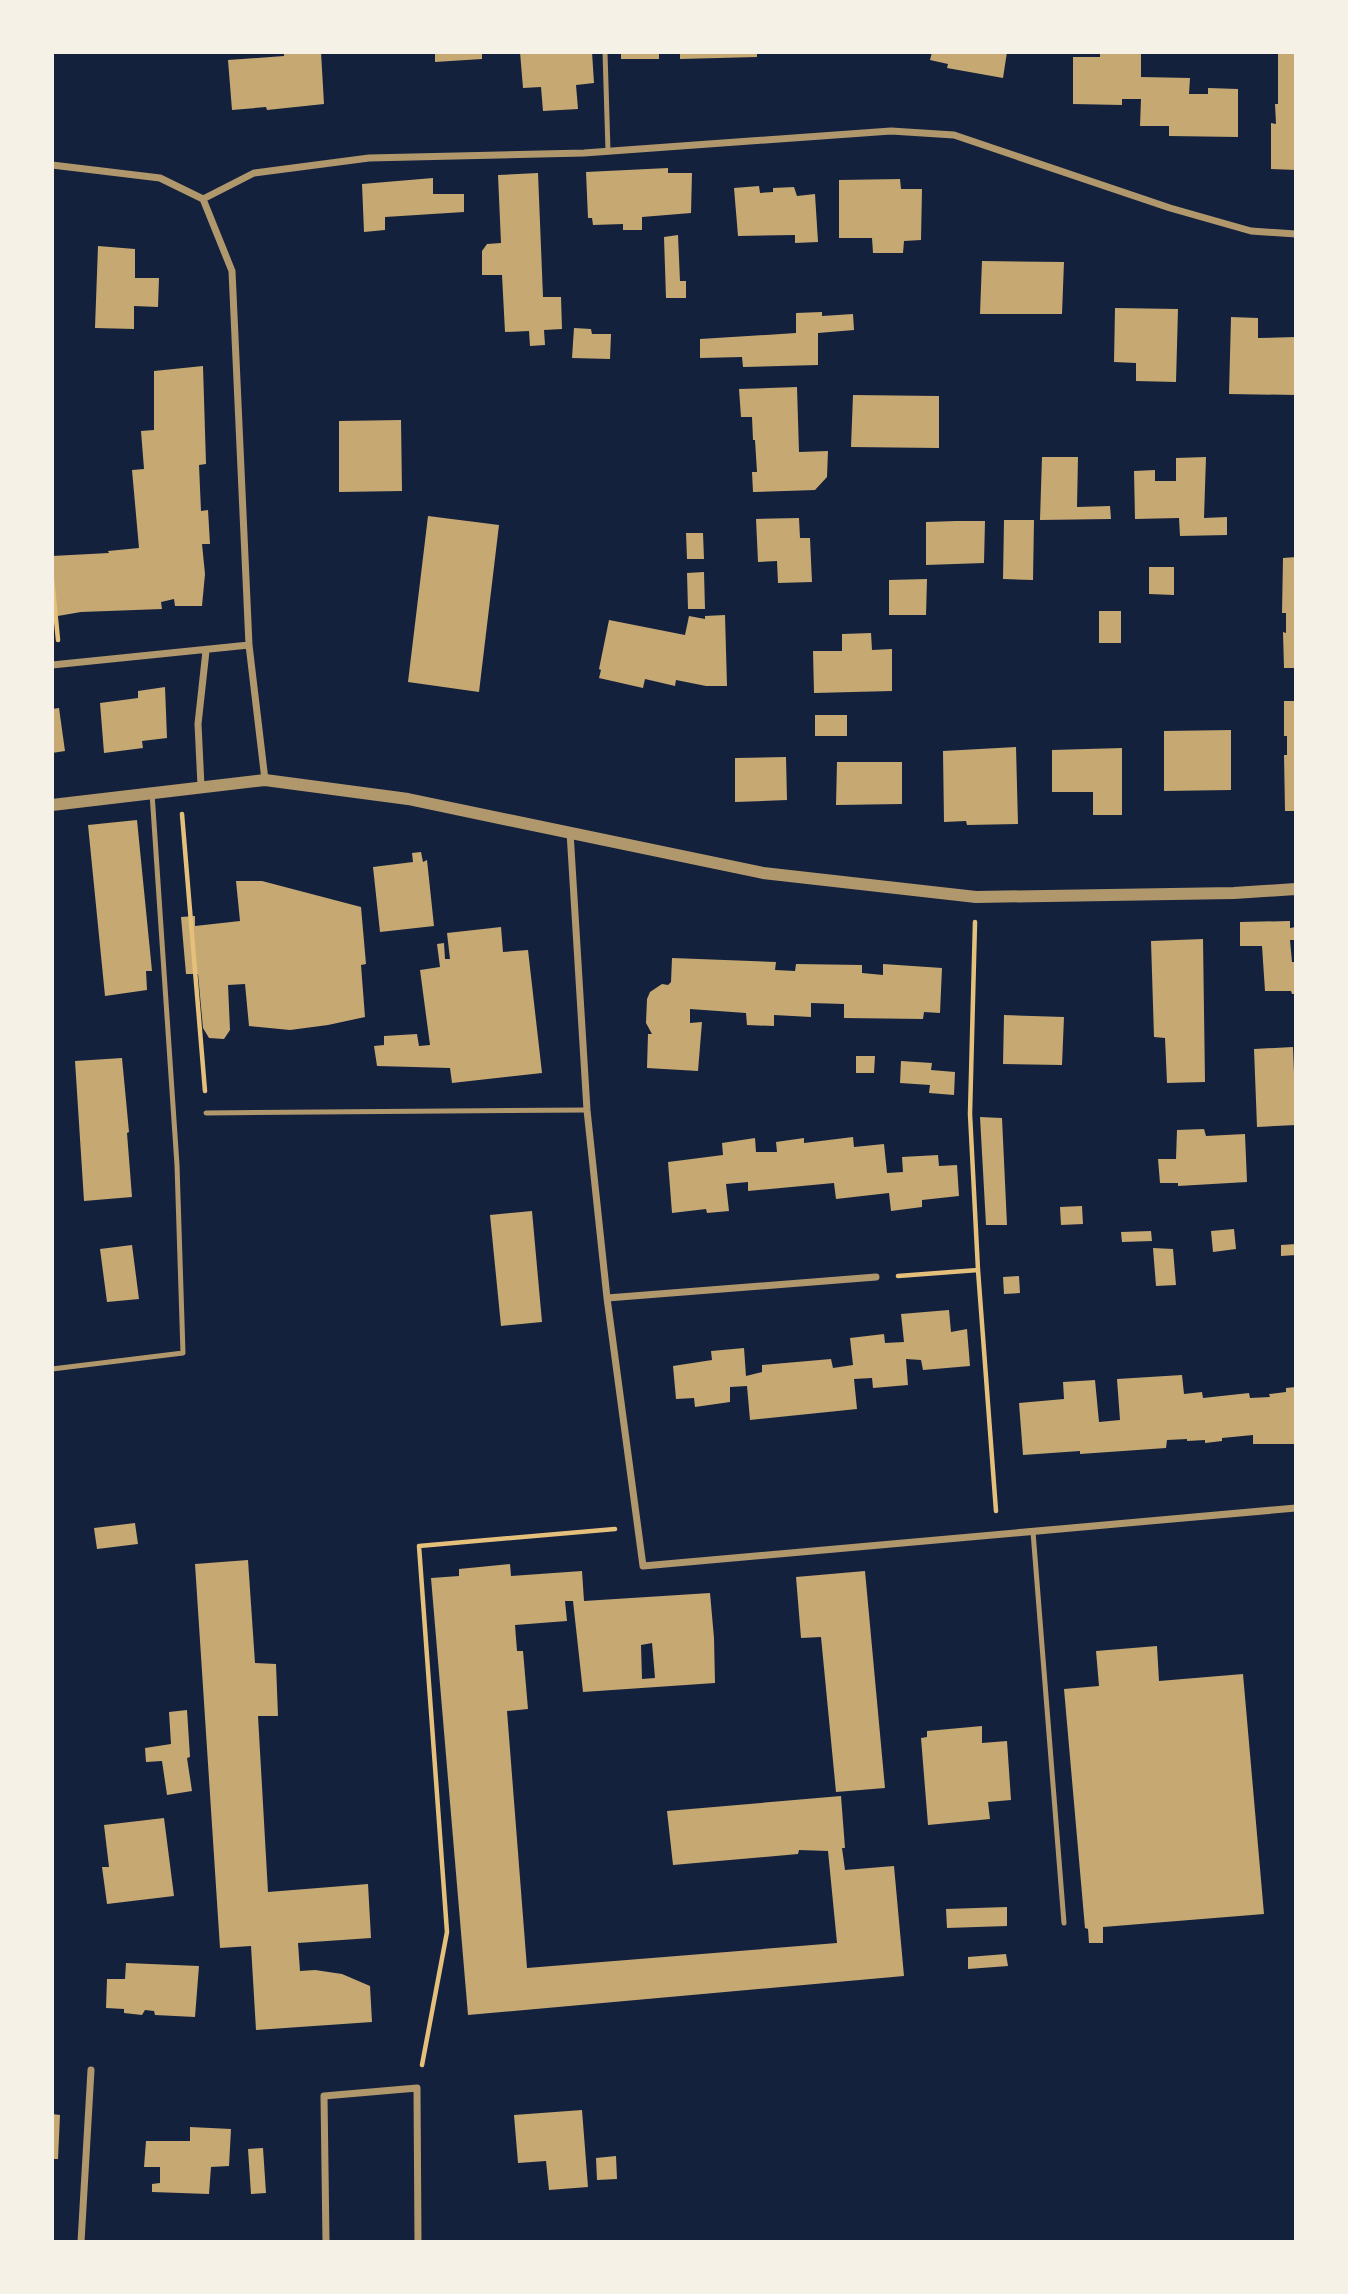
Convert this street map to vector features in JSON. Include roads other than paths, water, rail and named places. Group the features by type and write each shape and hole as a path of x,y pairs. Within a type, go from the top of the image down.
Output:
{"street":[{"path":"203,199 254,173 369,158 608,151 891,131 954,135 1170,208 1251,231 1296,234"},
{"path":"52,165 160,178 203,199 232,271 249,645 265,780"},
{"path":"57,664 249,645"},
{"path":"201,786 198,724 206,651"},
{"path":"52,805 265,780 408,799 763,873 976,897 1296,889"},
{"path":"570,832 587,1110 607,1298 643,1566 1296,1508"},
{"path":"607,1298 876,1277"},
{"path":"81,2242 91,2070"},
{"path":"326,2242 324,2095 417,2088 418,2242"}],"lane":[{"path":"606,52 608,151"},
{"path":"52,1369 183,1353 177,1165 152,793"},
{"path":"206,1113 587,1110"},
{"path":"1032,1532 1064,1923"}]}
